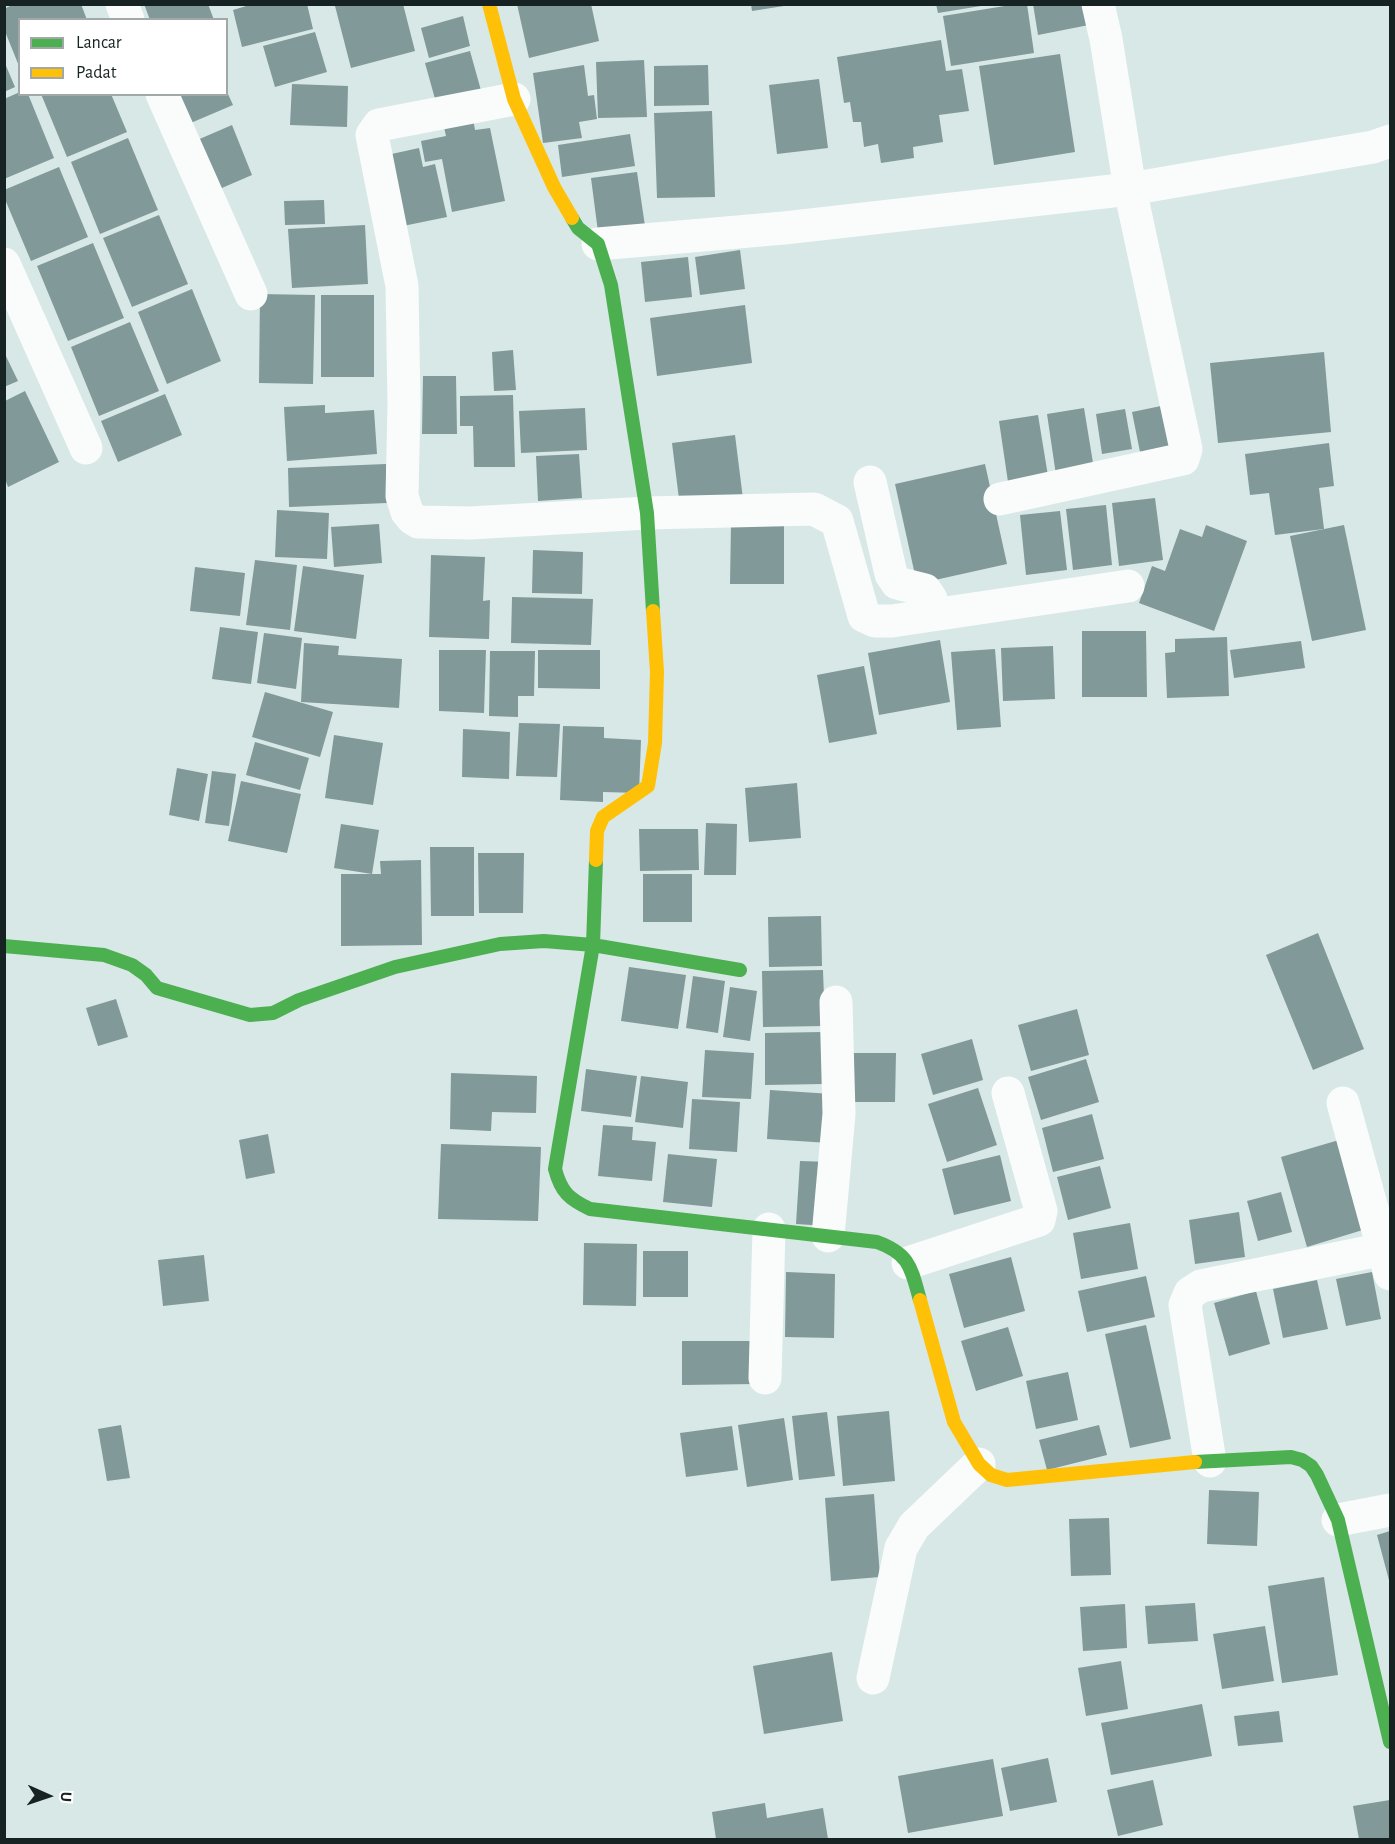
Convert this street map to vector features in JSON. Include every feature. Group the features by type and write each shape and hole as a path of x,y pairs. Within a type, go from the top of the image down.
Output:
{"street":[{"path":"489,4 514,99 554,187 578,228 598,244 611,285 647,513 657,672 655,743 648,786 603,817 597,831 593,945 555,1169 559,1186 568,1198 590,1209 877,1242 899,1250 914,1278 954,1422 979,1464 991,1475 1007,1479 1210,1461 1291,1457 1311,1466 1338,1520 1390,1742"},
{"path":"1000,499 1185,457 1186,449 1130,189 1106,39 1098,4"},
{"path":"163,96 251,294"},
{"path":"514,99 379,125 372,135 402,286 404,404 402,496 407,512 412,518 418,522 470,523 647,513 814,510 837,521 864,616 875,621 892,621 1128,586"},
{"path":"598,244 784,228 1130,189 1373,147 1390,141"},
{"path":"4,264 86,448"},
{"path":"870,482 891,574 897,583 925,590 930,599 933,615"},
{"path":"4,946 104,955 118,959 146,975 158,988 250,1015 273,1013 299,1000 394,967 500,944 544,941 593,945 740,970"},
{"path":"828,1236 839,1114 836,1002"},
{"path":"908,1263 1039,1220 1041,1211 1008,1093"},
{"path":"1210,1461 1185,1305 1190,1293 1201,1286 1387,1261 1343,1103"},
{"path":"765,1378 769,1229"},
{"path":"873,1678 901,1548 914,1526 979,1464"},
{"path":"1338,1520 1390,1510"}],"building":[{"path":"14,4 81,4 86,18 18,18 18,64 4,29 4,9"},
{"path":"144,4 208,4 213,18 149,18"},
{"path":"253,4 307,4 313,29 242,47 233,10"},
{"path":"403,4 415,51 351,68 335,6"},
{"path":"517,4 591,4 599,41 529,58"},
{"path":"751,4 784,4 784,6 752,11"},
{"path":"936,4 981,4 981,6 938,13"},
{"path":"1027,4 1034,53 951,66 943,16"},
{"path":"1033,4 1091,4 1094,24 1038,35"},
{"path":"463,16 470,46 429,58 421,28"},
{"path":"315,32 327,72 275,87 263,46"},
{"path":"941,40 946,71 962,69 969,111 939,115 943,142 913,147 914,158 881,163 878,144 864,147 861,122 853,122 850,102 844,103 837,57"},
{"path":"470,51 482,94 437,106 425,63"},
{"path":"1060,54 1075,152 994,165 979,66"},
{"path":"644,60 647,117 598,118 596,62"},
{"path":"4,61 15,87 4,92"},
{"path":"584,65 588,96 594,95 597,119 579,122 582,138 543,143 533,73"},
{"path":"708,65 709,105 654,106 654,66"},
{"path":"819,79 828,148 777,154 769,85"},
{"path":"292,84 348,86 347,127 290,125"},
{"path":"18,93 18,96 29,96 54,158 4,179 4,99"},
{"path":"228,94 233,105 186,125 174,96 228,96"},
{"path":"42,96 112,96 127,132 67,157"},
{"path":"712,111 715,197 657,198 654,113"},
{"path":"473,118 475,130 490,128 505,201 452,212 442,159 425,162 421,141 446,136 443,123"},
{"path":"232,125 252,175 208,194 188,144"},
{"path":"630,134 635,166 562,177 558,145"},
{"path":"128,138 158,210 100,234 71,162"},
{"path":"419,148 423,167 435,164 447,217 403,226 387,155"},
{"path":"59,167 88,237 31,261 4,197 4,190"},
{"path":"637,172 645,226 598,232 591,178"},
{"path":"324,200 325,224 285,225 284,201"},
{"path":"159,215 188,284 132,307 103,238"},
{"path":"365,225 368,284 292,288 288,229"},
{"path":"93,243 124,318 68,341 37,266"},
{"path":"740,250 745,289 700,295 695,257"},
{"path":"688,257 692,297 645,302 641,262"},
{"path":"192,289 221,361 167,384 138,312"},
{"path":"260,294 315,295 313,384 259,383"},
{"path":"321,295 374,295 374,377 321,377"},
{"path":"745,305 752,363 657,376 650,318"},
{"path":"130,322 159,391 99,416 71,347"},
{"path":"513,350 516,390 494,391 492,352"},
{"path":"4,352 18,381 4,387"},
{"path":"1324,352 1331,432 1218,443 1210,363"},
{"path":"423,376 456,376 457,434 422,434"},
{"path":"25,391 59,462 8,487 5,479 5,401"},
{"path":"165,394 182,435 118,462 101,421"},
{"path":"513,395 515,467 474,467 473,426 460,426 460,396"},
{"path":"325,405 325,413 374,410 377,454 287,461 284,407"},
{"path":"1161,406 1170,446 1140,452 1132,412"},
{"path":"585,408 587,450 521,453 519,411"},
{"path":"1084,408 1094,469 1056,475 1047,414"},
{"path":"1125,409 1132,449 1102,454 1096,414"},
{"path":"1038,415 1048,476 1008,482 999,421"},
{"path":"735,435 743,499 680,507 672,443"},
{"path":"1329,443 1334,486 1319,488 1324,529 1275,535 1269,493 1250,495 1245,454"},
{"path":"579,454 582,498 538,501 536,456"},
{"path":"386,464 387,503 289,507 288,468"},
{"path":"985,464 1007,564 917,584 895,484"},
{"path":"1155,498 1163,560 1119,566 1112,503"},
{"path":"1106,505 1112,565 1073,570 1066,509"},
{"path":"277,510 329,513 327,559 275,557"},
{"path":"1060,511 1067,570 1026,575 1020,515"},
{"path":"379,524 382,563 334,567 331,527"},
{"path":"731,525 784,526 784,584 730,584"},
{"path":"1206,525 1247,541 1214,631 1139,603 1152,566 1165,571 1180,529 1202,537"},
{"path":"1344,525 1366,630 1312,641 1290,536"},
{"path":"533,550 583,552 582,594 532,593"},
{"path":"431,555 485,557 483,601 490,600 489,639 429,637"},
{"path":"255,560 297,565 290,630 246,625"},
{"path":"303,566 364,575 356,639 294,631"},
{"path":"195,567 245,573 240,616 190,611"},
{"path":"512,597 593,599 591,645 511,643"},
{"path":"220,627 258,632 251,684 212,679"},
{"path":"1082,631 1146,631 1147,697 1082,697"},
{"path":"264,633 302,638 296,689 257,683"},
{"path":"1227,637 1229,696 1167,698 1165,653 1175,652 1175,639"},
{"path":"940,640 950,702 879,715 868,653"},
{"path":"1301,641 1305,668 1234,678 1230,650"},
{"path":"304,643 339,646 338,655 402,659 399,708 301,702"},
{"path":"1053,646 1055,699 1003,701 1001,648"},
{"path":"995,649 1001,727 957,730 951,652"},
{"path":"439,650 486,650 484,713 439,711"},
{"path":"538,650 600,650 600,689 538,688"},
{"path":"490,651 535,651 534,696 518,696 518,717 489,716"},
{"path":"864,666 877,734 829,743 817,675"},
{"path":"265,692 333,712 320,757 252,737"},
{"path":"519,723 560,724 557,777 516,776"},
{"path":"563,726 604,727 604,738 641,740 639,793 603,792 603,802 560,800"},
{"path":"463,729 510,732 509,779 462,777"},
{"path":"334,735 383,743 373,805 325,798"},
{"path":"255,742 309,758 300,790 246,775"},
{"path":"177,768 208,774 199,821 169,815"},
{"path":"212,771 236,774 229,826 205,823"},
{"path":"241,781 301,794 287,853 228,841"},
{"path":"797,783 801,838 749,842 745,788"},
{"path":"706,823 737,824 736,875 704,875"},
{"path":"341,824 379,830 372,874 334,868"},
{"path":"639,829 698,829 699,870 640,871"},
{"path":"430,847 474,847 474,916 431,916"},
{"path":"478,853 524,853 523,913 479,913"},
{"path":"421,860 422,945 341,946 341,874 381,874 380,861"},
{"path":"643,874 692,874 692,922 643,922"},
{"path":"821,916 822,966 769,967 768,917"},
{"path":"1318,933 1364,1049 1313,1070 1266,955"},
{"path":"629,967 686,975 678,1029 621,1021"},
{"path":"823,970 825,1026 763,1027 762,971"},
{"path":"693,976 725,981 718,1033 686,1028"},
{"path":"730,987 757,991 750,1041 723,1037"},
{"path":"116,999 128,1037 98,1046 86,1008"},
{"path":"1077,1009 1089,1055 1031,1071 1018,1025"},
{"path":"822,1032 823,1084 765,1085 765,1033"},
{"path":"972,1039 983,1080 933,1095 921,1054"},
{"path":"705,1050 754,1053 751,1099 702,1097"},
{"path":"851,1053 896,1053 895,1102 851,1102"},
{"path":"1086,1059 1099,1102 1041,1120 1028,1077"},
{"path":"586,1069 637,1076 631,1117 581,1111"},
{"path":"451,1073 537,1076 536,1113 492,1112 491,1131 450,1129"},
{"path":"641,1076 688,1082 683,1128 635,1122"},
{"path":"978,1088 997,1145 947,1162 928,1104"},
{"path":"770,1090 832,1094 829,1143 767,1139"},
{"path":"692,1099 740,1102 737,1152 689,1149"},
{"path":"1092,1114 1104,1159 1053,1172 1042,1128"},
{"path":"603,1125 633,1127 632,1140 656,1142 652,1181 598,1176"},
{"path":"268,1134 275,1173 246,1179 239,1140"},
{"path":"1339,1140 1366,1229 1307,1247 1281,1157"},
{"path":"441,1144 541,1147 538,1221 438,1219"},
{"path":"668,1154 717,1159 712,1207 663,1202"},
{"path":"1000,1155 1011,1201 954,1215 942,1169"},
{"path":"800,1161 831,1162 827,1226 796,1224"},
{"path":"1100,1166 1111,1208 1068,1220 1057,1177"},
{"path":"1281,1192 1292,1232 1258,1241 1247,1201"},
{"path":"1239,1212 1245,1257 1195,1264 1189,1220"},
{"path":"1130,1223 1138,1269 1081,1279 1073,1233"},
{"path":"584,1243 637,1244 636,1306 583,1305"},
{"path":"643,1251 688,1251 688,1297 643,1297"},
{"path":"204,1255 209,1301 163,1306 158,1260"},
{"path":"1011,1257 1025,1311 964,1328 949,1274"},
{"path":"786,1272 835,1274 834,1338 785,1337"},
{"path":"1372,1272 1381,1319 1346,1326 1336,1279"},
{"path":"1146,1276 1155,1317 1087,1332 1078,1291"},
{"path":"1317,1280 1328,1329 1283,1338 1273,1289"},
{"path":"1256,1291 1270,1344 1229,1356 1214,1303"},
{"path":"1146,1325 1171,1439 1130,1448 1105,1334"},
{"path":"1008,1327 1023,1376 976,1391 961,1341"},
{"path":"682,1341 756,1341 756,1384 682,1385"},
{"path":"1068,1372 1078,1420 1036,1429 1026,1381"},
{"path":"889,1411 895,1481 843,1486 837,1416"},
{"path":"827,1412 835,1476 799,1480 792,1416"},
{"path":"784,1418 793,1480 747,1487 738,1425"},
{"path":"121,1425 130,1478 107,1481 98,1429"},
{"path":"1099,1425 1107,1455 1047,1470 1039,1440"},
{"path":"732,1426 738,1470 686,1477 680,1433"},
{"path":"1209,1490 1259,1492 1257,1546 1207,1544"},
{"path":"874,1494 880,1577 831,1581 825,1498"},
{"path":"1109,1518 1111,1575 1071,1576 1069,1519"},
{"path":"1390,1531 1390,1584 1377,1535"},
{"path":"1324,1577 1338,1675 1282,1683 1268,1586"},
{"path":"1195,1603 1198,1641 1148,1644 1145,1606"},
{"path":"1125,1604 1127,1648 1083,1651 1080,1607"},
{"path":"1265,1626 1274,1681 1222,1689 1213,1634"},
{"path":"832,1652 843,1721 764,1734 753,1666"},
{"path":"1121,1661 1128,1709 1086,1716 1078,1668"},
{"path":"1202,1704 1212,1756 1111,1775 1101,1723"},
{"path":"1279,1711 1283,1742 1238,1746 1234,1716"},
{"path":"1048,1758 1057,1802 1010,1811 1001,1768"},
{"path":"993,1759 1003,1816 908,1833 898,1776"},
{"path":"1153,1780 1163,1825 1118,1836 1107,1790"},
{"path":"1390,1800 1390,1839 1359,1839 1353,1806"},
{"path":"765,1803 767,1818 823,1808 828,1839 716,1839 712,1812"}],"traffic: fast":[{"path":"572,218 578,228 598,244 611,285 647,513 653,611"},
{"path":"4,946 104,955 132,965 146,975 157,988 250,1015 273,1013 299,1000 395,967 500,944 544,941 593,945 596,860"},
{"path":"740,970 593,945 555,1169 560,1184 571,1198 590,1209 877,1242 903,1257 911,1271 920,1300"},
{"path":"1195,1462 1291,1457 1311,1466 1338,1520 1390,1742"}],"traffic: slow":[{"path":"489,4 514,99 554,187 572,218"},
{"path":"596,860 597,831 603,817 648,786 655,743 657,672 653,611"},
{"path":"920,1300 954,1422 979,1464 991,1475 1007,1480 1195,1462"}]}
